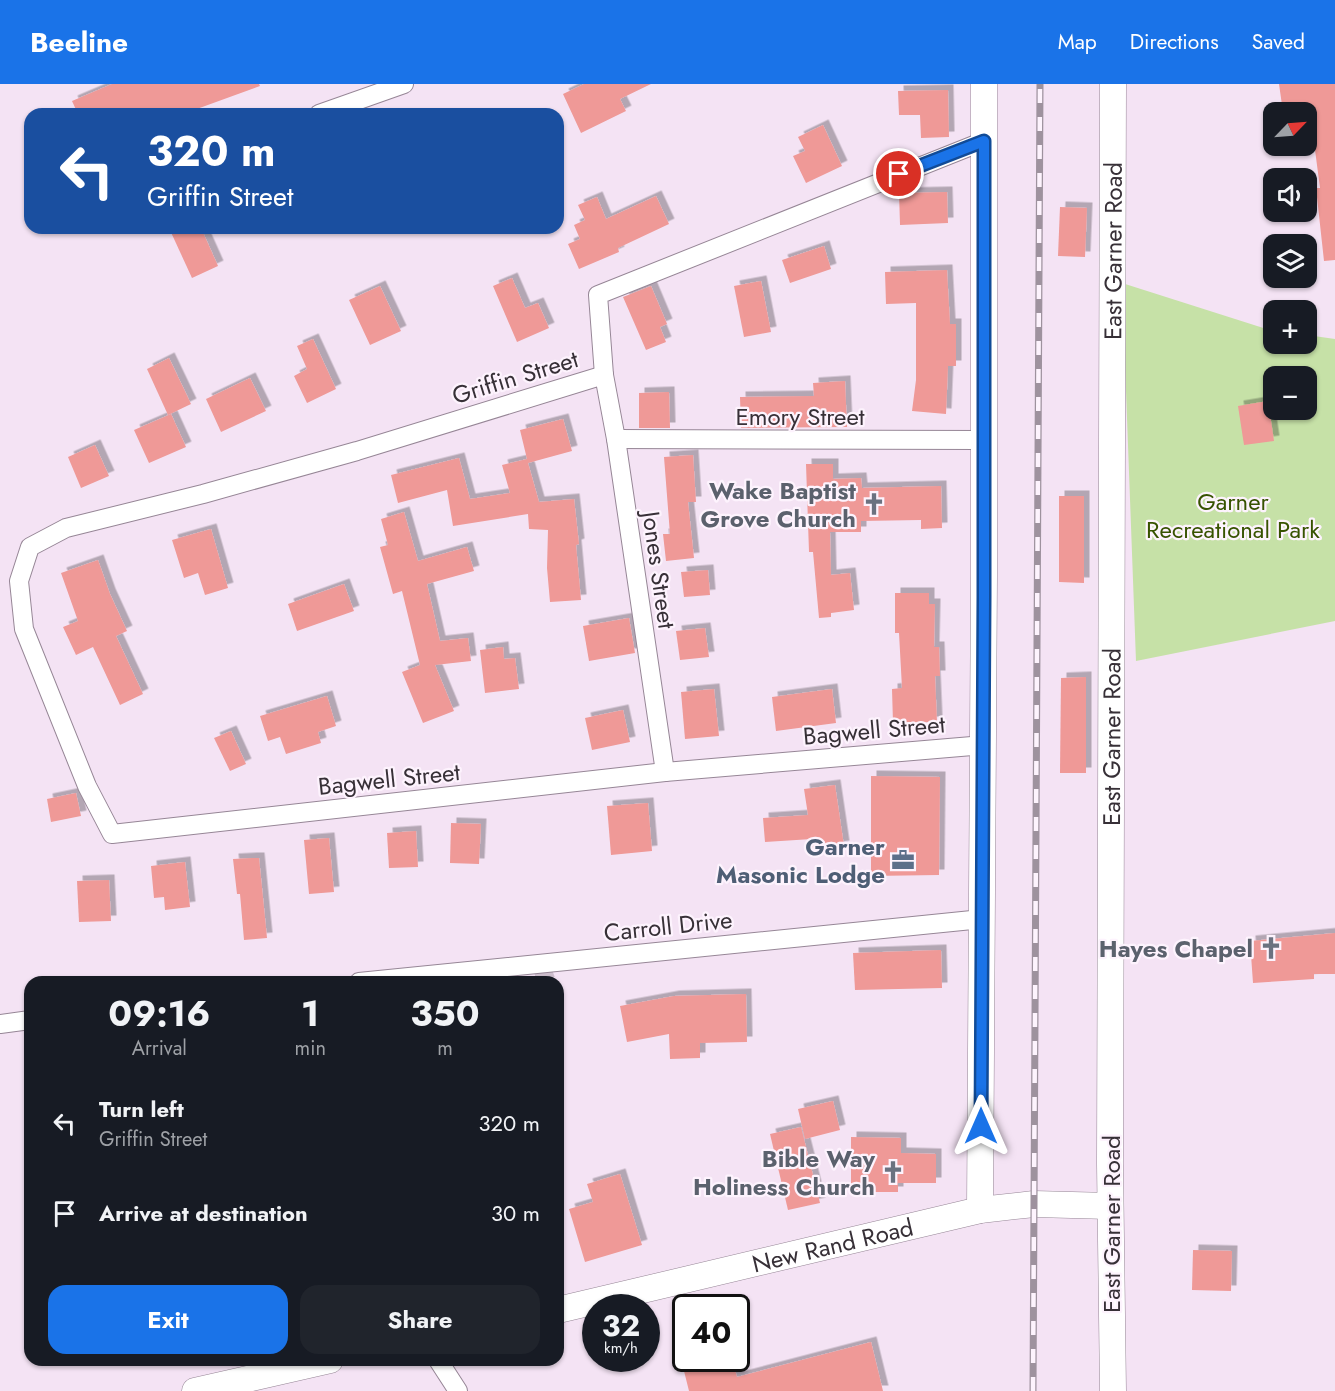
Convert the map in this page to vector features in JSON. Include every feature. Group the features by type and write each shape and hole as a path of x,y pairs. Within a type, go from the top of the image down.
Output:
{"street":[{"path":"337,108 404,84"},
{"path":"980,1210 984,745 984,84"},
{"name":"East Garner Road","path":"1113,84 1110,1206 1113,1391"},
{"name":"Griffin Street","path":"34,545 66,528 203,494 357,451 604,375 598,295 984,141"},
{"name":"Jones Street","path":"604,375 616,439 665,772"},
{"name":"Emory Street","path":"616,439 984,440"},
{"name":"Bagwell Street","path":"34,545 30,548 19,581 24,629 87,786 112,834 665,772 984,745"},
{"name":"Carroll Drive","path":"418,976 982,919"},
{"path":"0,1024 24,1021"},
{"name":"New Rand Road","path":"564,1309 980,1210 1034,1204 1110,1206"},
{"path":"195,1391 220,1388 306,1366"},
{"path":"442,1366 458,1391"}],"green space":[{"name":"Garner Recreational Park","path":"1122,283 1263,328 1263,354 1317,354 1317,336 1335,339 1335,621 1136,661"}],"building":[{"path":"112,84 259,84 260,86 200,108 75,108 72,101"},
{"path":"584,84 651,84 620,99 626,111 581,133 563,94"},
{"path":"1279,84 1335,84 1335,260 1324,261 1317,197 1317,188 1320,188 1316,156 1317,102 1282,102"},
{"path":"948,90 949,137 921,138 920,115 899,115 898,91"},
{"path":"823,125 842,166 806,183 793,156 805,151 798,137"},
{"path":"947,192 948,223 900,225 899,193"},
{"path":"656,196 669,224 618,248 619,252 579,269 568,244 580,239 574,225 585,220 578,205 597,197 606,219"},
{"path":"1060,207 1087,208 1085,257 1058,256"},
{"path":"172,234 204,234 218,266 192,278"},
{"path":"824,246 831,269 790,283 782,260"},
{"path":"947,270 950,324 956,324 956,366 948,366 946,414 912,411 916,380 916,303 886,304 885,272"},
{"path":"512,278 525,308 538,303 549,328 517,342 493,286"},
{"path":"761,281 771,332 744,337 734,286"},
{"path":"380,286 401,331 370,345 349,300"},
{"path":"651,286 667,324 660,327 666,342 646,350 623,297"},
{"path":"313,339 336,389 307,403 294,376 307,369 297,346"},
{"path":"169,358 191,404 168,415 147,369"},
{"path":"250,378 266,411 221,432 206,399"},
{"path":"845,381 847,427 741,428 740,397 814,396 813,383"},
{"path":"669,392 670,428 639,428 639,393"},
{"path":"1263,402 1263,420 1271,420 1274,441 1244,445 1238,406"},
{"path":"171,414 186,447 149,463 134,430"},
{"path":"563,419 572,451 528,463 539,502 574,499 579,544 576,545 581,600 550,602 547,568 548,530 529,529 528,514 453,526 447,490 398,503 391,475 459,458 470,499 510,493 502,465 527,459 520,430"},
{"path":"95,445 109,476 81,488 68,457"},
{"path":"693,455 696,502 688,502 694,558 666,561 663,534 670,534 664,457"},
{"name":"Wake Baptist Grove Church","path":"806,464 833,464 833,479 861,478 862,488 941,486 942,528 921,529 921,520 861,521 861,532 830,532 831,575 850,573 854,610 831,613 831,617 819,618 813,552 809,552"},
{"path":"1059,496 1084,496 1084,583 1059,582"},
{"path":"404,512 418,561 467,547 474,571 427,584 440,641 468,638 471,661 435,665 454,711 423,723 402,672 420,665 402,591 393,594 380,547 388,545 381,519"},
{"path":"211,529 228,588 205,595 198,573 184,578 172,540"},
{"path":"98,560 127,631 116,636 143,694 120,705 93,647 76,655 63,627 78,621 61,573"},
{"path":"708,570 710,595 684,597 681,572"},
{"path":"344,584 354,611 297,631 288,604"},
{"path":"895,593 929,593 929,604 935,604 934,647 939,647 940,676 935,676 937,722 893,723 892,689 902,688 899,633 895,633"},
{"path":"629,618 635,653 589,661 583,626"},
{"path":"705,628 709,657 680,660 676,631"},
{"path":"503,647 504,659 515,658 519,689 485,693 480,650"},
{"path":"1086,677 1086,773 1060,773 1061,678"},
{"path":"714,689 719,736 685,739 681,692"},
{"path":"832,689 836,723 776,731 772,697"},
{"path":"327,696 336,726 318,732 321,743 286,754 280,737 268,741 260,716"},
{"path":"623,710 630,742 592,750 585,718"},
{"path":"231,731 246,764 230,771 214,738"},
{"path":"871,776 940,777 939,875 871,876"},
{"path":"835,785 844,846 813,851 812,839 765,842 763,818 808,815 804,789"},
{"path":"76,793 81,816 51,822 47,799"},
{"path":"648,803 652,851 611,855 607,806"},
{"path":"451,823 481,824 479,864 450,863"},
{"path":"416,831 418,867 389,868 387,833"},
{"path":"329,838 334,892 309,894 304,840"},
{"path":"259,858 267,938 244,940 240,894 237,894 233,859"},
{"path":"185,862 190,907 165,910 164,897 154,898 151,866"},
{"path":"109,880 111,921 79,922 77,881"},
{"path":"1335,933 1335,974 1314,974 1314,979 1253,983 1250,941"},
{"path":"941,950 942,988 855,990 853,953"},
{"path":"746,994 747,1042 700,1043 700,1058 670,1059 669,1034 627,1042 620,1006 674,996"},
{"path":"833,1101 840,1130 805,1139 798,1109"},
{"path":"801,1127 820,1203 788,1210 770,1134"},
{"name":"Bible Way Holiness Church","path":"851,1137 901,1138 901,1153 936,1154 936,1183 898,1183 898,1192 851,1192"},
{"path":"620,1174 642,1245 585,1262 569,1209 593,1202 587,1184"},
{"path":"1193,1250 1232,1251 1231,1291 1192,1290"},
{"path":"871,1342 883,1391 689,1391 684,1372 736,1372 737,1377"}],"tunnel":[{"path":"540,963 545,976"}],"railway":[{"path":"1033,1391 1040,84"}],"place":[{"name":"Wake Baptist Grove Church","path":"874,504"},
{"name":"Garner Masonic Lodge","path":"903,860"},
{"name":"Hayes Chapel","path":"1271,948"},
{"name":"Bible Way Holiness Church","path":"893,1172"}],"route":[{"path":"899,174 984,141 981,1126"}]}
